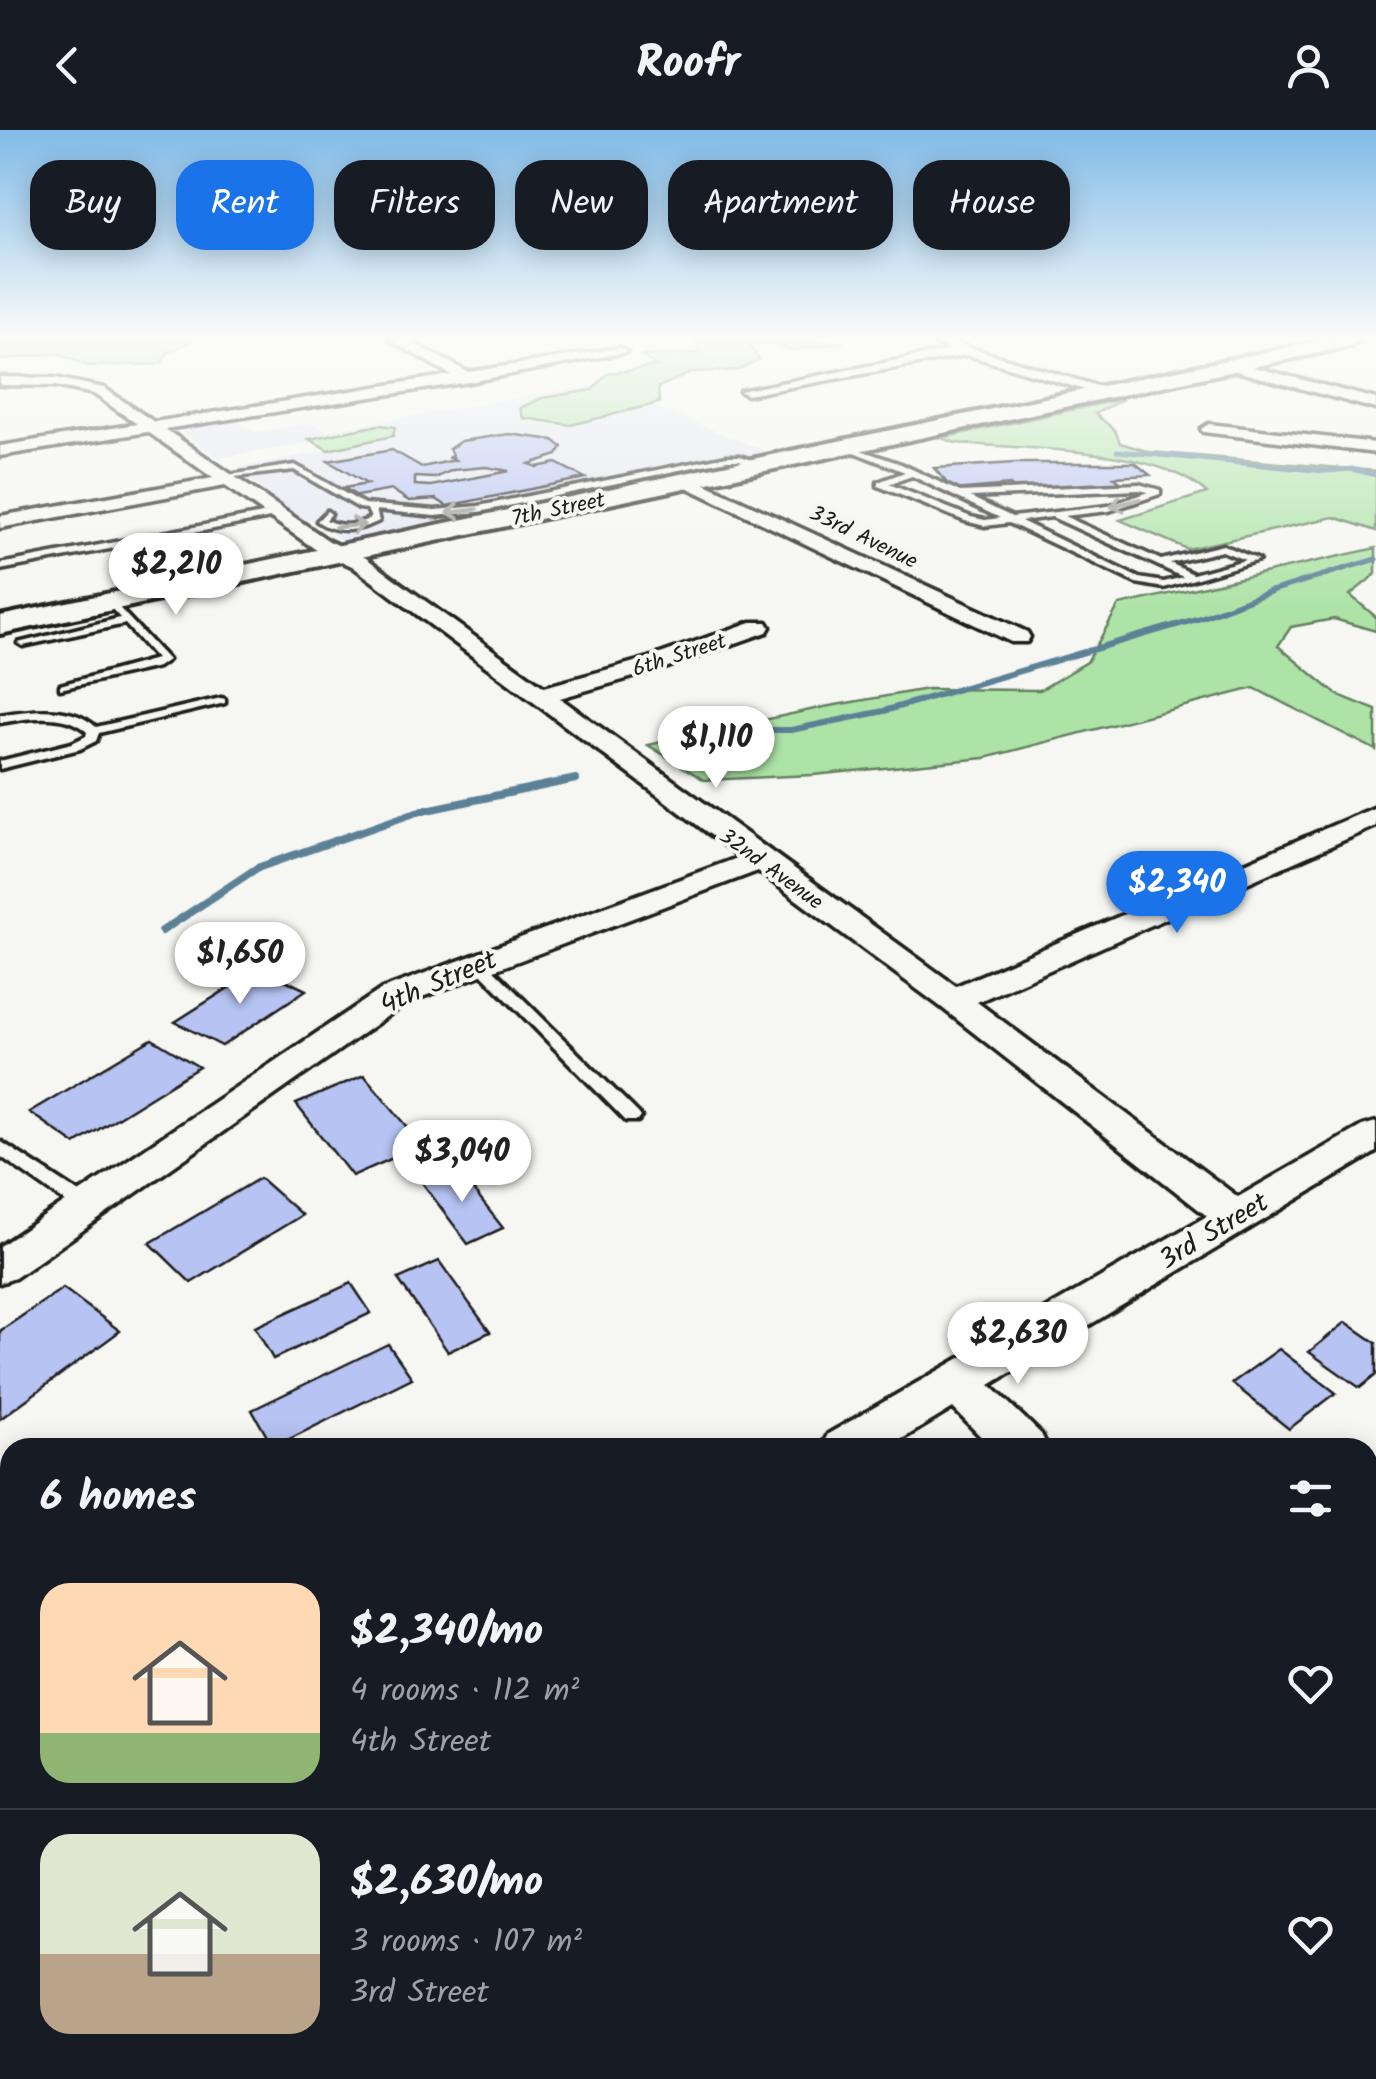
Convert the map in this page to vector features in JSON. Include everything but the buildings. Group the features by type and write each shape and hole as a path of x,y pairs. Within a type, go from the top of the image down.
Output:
{"street":[{"path":"0,451 123,431"},
{"name":"32nd Avenue","path":"161,431 278,514 358,562 953,1000 1235,1216"},
{"name":"7th Street","path":"12,634 341,554 928,431"},
{"path":"1225,431 1376,448"},
{"path":"0,522 228,478"},
{"name":"33rd Avenue","path":"688,481 1019,637"},
{"name":"6th Street","path":"540,696 759,627"},
{"path":"953,1000 1376,816"},
{"name":"4th Street","path":"0,1267 394,996 760,860"},
{"name":"3rd Street","path":"862,1438 1376,1135"},
{"path":"958,1382 1014,1438"}],"lane":[{"path":"849,448 912,473 1146,583 1164,585 1254,560 1223,548 1159,563"},
{"path":"228,478 284,466 303,469 350,500 371,508 415,514 456,512 727,458 762,465"},
{"path":"912,473 880,484 968,520 986,523 1118,506 1156,492 1139,487 955,496"},
{"path":"983,508 1059,498 1063,495 1060,491"},
{"path":"327,514 321,521 325,525 354,528 376,519 371,508"},
{"path":"0,567 278,514"},
{"path":"1052,514 1192,577"},
{"path":"64,687 161,663 163,660 119,611"},
{"path":"93,731 221,700"},
{"path":"0,719 68,718 82,720 93,731"},
{"path":"0,765 76,746 92,738 93,731"},
{"path":"478,962 632,1116"},
{"path":"0,1147 87,1207"}],"shaded area":[{"path":"179,431 715,431 775,455 346,543 311,519 303,521 235,469 351,446 337,438 219,458"}],"green space":[{"path":"349,431 394,431 393,436 328,450 309,439"},
{"path":"974,431 1115,431 1120,443 1150,452 1376,471 1376,531 1334,517 1187,549 1120,520 1207,493 1184,477 1123,458 956,443 941,438"},
{"path":"1376,548 1376,574 1350,595 1376,617 1376,631 1334,619 1291,627 1278,646 1336,694 1376,710 1376,750 1254,688 985,758 813,775 704,780 648,745 927,689 1040,690 1087,662 1119,605"}],"waterway":[{"path":"1137,453 1117,451 1325,471 1352,469 1376,475"},
{"path":"1269,592 1376,559"},
{"path":"677,753 766,730 791,730 884,711 1200,618 1269,592"},
{"path":"162,931 257,868 417,812 576,779"}]}
